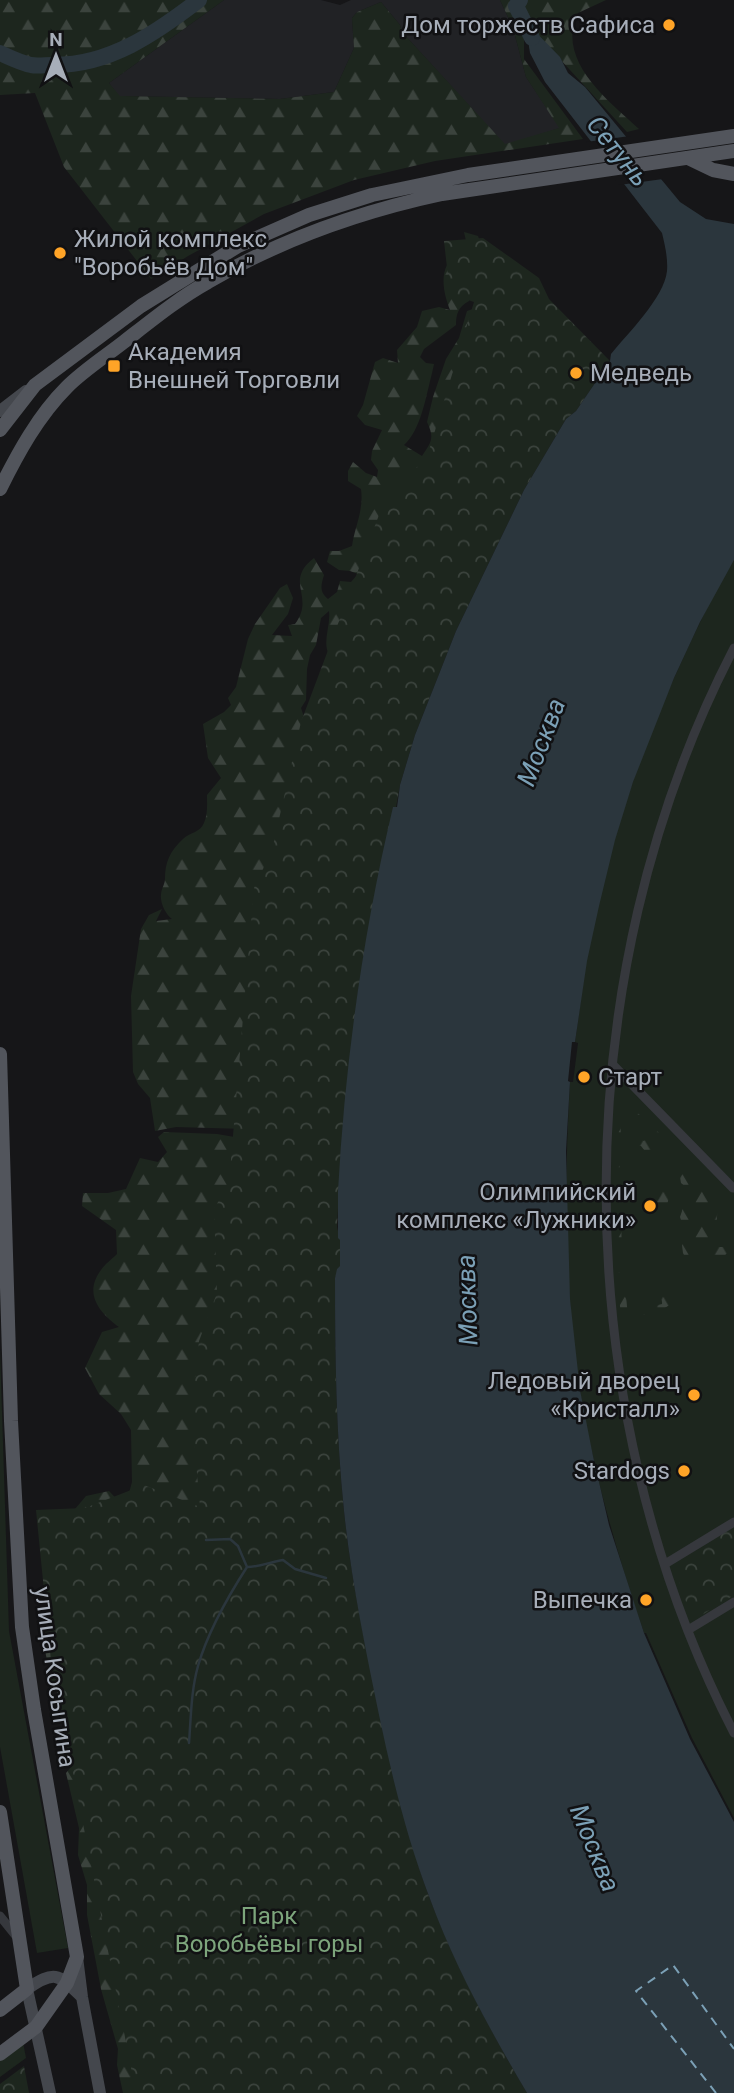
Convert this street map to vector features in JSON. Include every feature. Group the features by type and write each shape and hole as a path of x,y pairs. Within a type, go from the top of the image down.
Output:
{"main road":[{"path":"0,411 141,306 193,272 238,246 309,215 342,203 410,186 508,168 734,136"},
{"path":"0,489 23,444 54,402 78,378 208,282 293,238 397,204 442,194 734,151"},
{"path":"687,158 713,170 734,174"},
{"path":"69,359 62,370 64,376 69,379 78,378"},
{"path":"0,430 35,385"},
{"name":"улица Косыгина","path":"0,1054 11,1421 22,1627 100,2093"},
{"path":"0,1812 27,1989 50,2093"},
{"path":"0,2054 36,2027 67,1983 77,1957"},
{"path":"0,2010 40,1980 53,1976 67,1983 82,1997"}],"street":[{"path":"734,648 684,763 650,864 629,951 613,1065 606,1185 615,1336 629,1426 664,1564 705,1672 734,1733"},
{"path":"613,1065 733,1188"},
{"path":"664,1564 734,1521"},
{"path":"688,1630 734,1602"},
{"path":"0,1916 19,1940"}],"shaded area":[{"path":"224,0 321,0 340,5 351,0 500,0 513,28 526,77 560,128 505,145 402,32 400,25 381,2 357,12 352,18 354,48 334,92 280,99 119,96 109,83"}],"green space":[{"path":"0,0 224,0 109,83 120,96 280,99 334,92 354,48 352,18 357,12 381,2 400,25 402,32 505,144 559,128 526,77 513,28 500,0 606,0 578,13 573,26 573,43 584,72 605,97 639,129 627,132 524,20 524,59 583,139 435,161 354,180 264,214 151,279 64,167 35,93 0,95"},
{"path":"464,232 478,236 484,254 471,286 469,301 458,311 456,325 424,349 420,357 426,363 434,364 419,422 404,445 422,456 431,440 427,422 446,359 459,338 467,311 476,308 247,1129 176,1127 155,1131 150,1098 138,1084 133,1072 131,996 141,929 149,915 162,909 156,921 172,919 161,898 169,857 183,839 202,826 207,813 207,795 221,778 208,758 203,724 231,705 228,698 236,687 248,639 280,588 287,584 293,598 288,614 272,635 292,636 288,625 295,624 301,614 301,574 314,558 324,575 321,588 328,599 337,592 340,581 351,582 358,574 339,570 327,562 330,551 352,546 362,497 361,489 348,481 348,471 353,462 366,473 377,477 378,470 371,460 372,451 382,430 365,425 357,416 363,405 375,362 383,358 398,363 397,350 417,327 422,311 439,307 450,310 444,288 445,270 451,260 467,245","holes":["329,611 326,644 329,655 315,686 314,710 304,717 301,708 306,700 310,655 316,645 321,618"]},
{"name":"Парк Воробьёвы горы","path":"483,238 539,278 549,299 610,361 576,411 566,419 524,490 456,631 415,735 400,785 358,992 350,1058 337,1227 340,1266 335,1278 336,1365 341,1482 347,1541 368,1658 406,1823 423,1880 462,1974 527,2093 136,2093 51,1661 36,1510 85,1508 144,1485 200,1507 193,1399 199,1341 217,1293 214,1209 229,1183 254,888 272,850 301,722 385,499 427,457 474,302 450,294 444,241"},
{"name":"Олимпийский комплекс «Лужники»","path":"734,560 734,1818 692,1738 644,1633 607,1514 592,1453 575,1353 568,1276 566,1198 570,1082 573,1082 578,1043 575,1042 586,963 613,844 638,766 668,691 714,594"},
{"path":"623,1098 669,1144 669,1148 664,1152 658,1146 652,1146 657,1156 653,1163 645,1164 639,1160 638,1153 645,1151 641,1146 635,1150 628,1148 629,1138 635,1136 644,1141 646,1139 620,1114 621,1139 618,1149 615,1149 617,1099"},
{"name":"Парк Воробьёвы горы","path":"164,1132 217,1134 240,1138 470,2093 123,2093 117,2065 118,2049 101,1989 87,1915 87,1885 78,1855 79,1828 66,1773 77,1760 66,1746 64,1701 51,1681 44,1645 46,1621 60,1648 70,1515 86,1496 109,1491 125,1508 132,1482 131,1430 121,1414 99,1394 85,1368 102,1332 119,1327 100,1309 94,1295 96,1279 117,1254 116,1230 82,1206 83,1193 108,1193 126,1189 140,1158 158,1162 167,1152 158,1137"},
{"path":"614,1157 618,1160 620,1169 622,1259 620,1267 617,1268 614,1205"},
{"path":"679,1161 686,1162 691,1170 700,1173 703,1184 716,1199 718,1206 715,1239 718,1247 726,1247 729,1251 713,1268 709,1267 703,1258 696,1266 690,1267 683,1253 680,1230 694,1223 681,1220 680,1217 680,1198 687,1188 673,1168"},
{"path":"656,1187 670,1194 665,1212 658,1211 651,1198 650,1192"},
{"path":"617,1271 626,1288 632,1286 640,1291 649,1291 658,1305 662,1302 658,1288 668,1285 670,1289 665,1294 670,1297 671,1304 657,1313 641,1315 635,1310 631,1296 626,1295 628,1318 623,1321"},
{"path":"0,1349 9,1631 68,1948 37,1953 0,1747"},
{"path":"734,1526 734,1595 697,1618 691,1617 675,1563"},
{"path":"23,2042 26,2058 0,2077 0,2059"},
{"path":"24,2066 29,2093 0,2093 0,2084"}],"water":[{"name":"Москва","path":"525,21 560,57 568,73 585,87 680,202 706,219 734,224 734,560 700,622 674,678 633,782 615,840 587,961 575,1042 572,1042 566,1151 570,1299 580,1390 609,1525 644,1633 690,1739 734,1822 734,2093 527,2093 462,1974 414,1854 395,1785 374,1690 354,1588 341,1482 335,1278 340,1266 338,1191 341,1143 364,950 393,807 397,807 400,785 415,735 456,631 524,490 566,419 576,411 610,361 611,354 652,304 667,271 662,233 545,82 530,53"}],"pier":[{"path":"630,136 663,179 619,185 586,142"}],"waterway":[{"name":"Сетунь","path":"0,53 33,65 73,64 93,60 112,54 149,35 199,0"},
{"name":"Сетунь","path":"520,0 516,6 532,38"},
{"path":"206,1540 230,1539 238,1546 247,1567 283,1560 295,1569 326,1578"},
{"path":"189,1743 194,1685 202,1653 219,1615 247,1567"}],"ferry route":[{"path":"716,2093 636,1991 673,1965 734,2049"}],"place":[{"name":"Дом торжеств Сафиса","path":"669,25"},
{"name":"Жилой комплекс \"Воробьёв Дом\"","path":"60,253"},
{"name":"Академия Внешней Торговли","path":"114,366"},
{"name":"Медведь","path":"576,373"},
{"name":"Старт","path":"584,1077"},
{"name":"Олимпийский комплекс «Лужники»","path":"650,1206"},
{"name":"Ледовый дворец «Кристалл»","path":"694,1395"},
{"name":"Stardogs","path":"684,1471"},
{"name":"Выпечка","path":"646,1600"}]}
